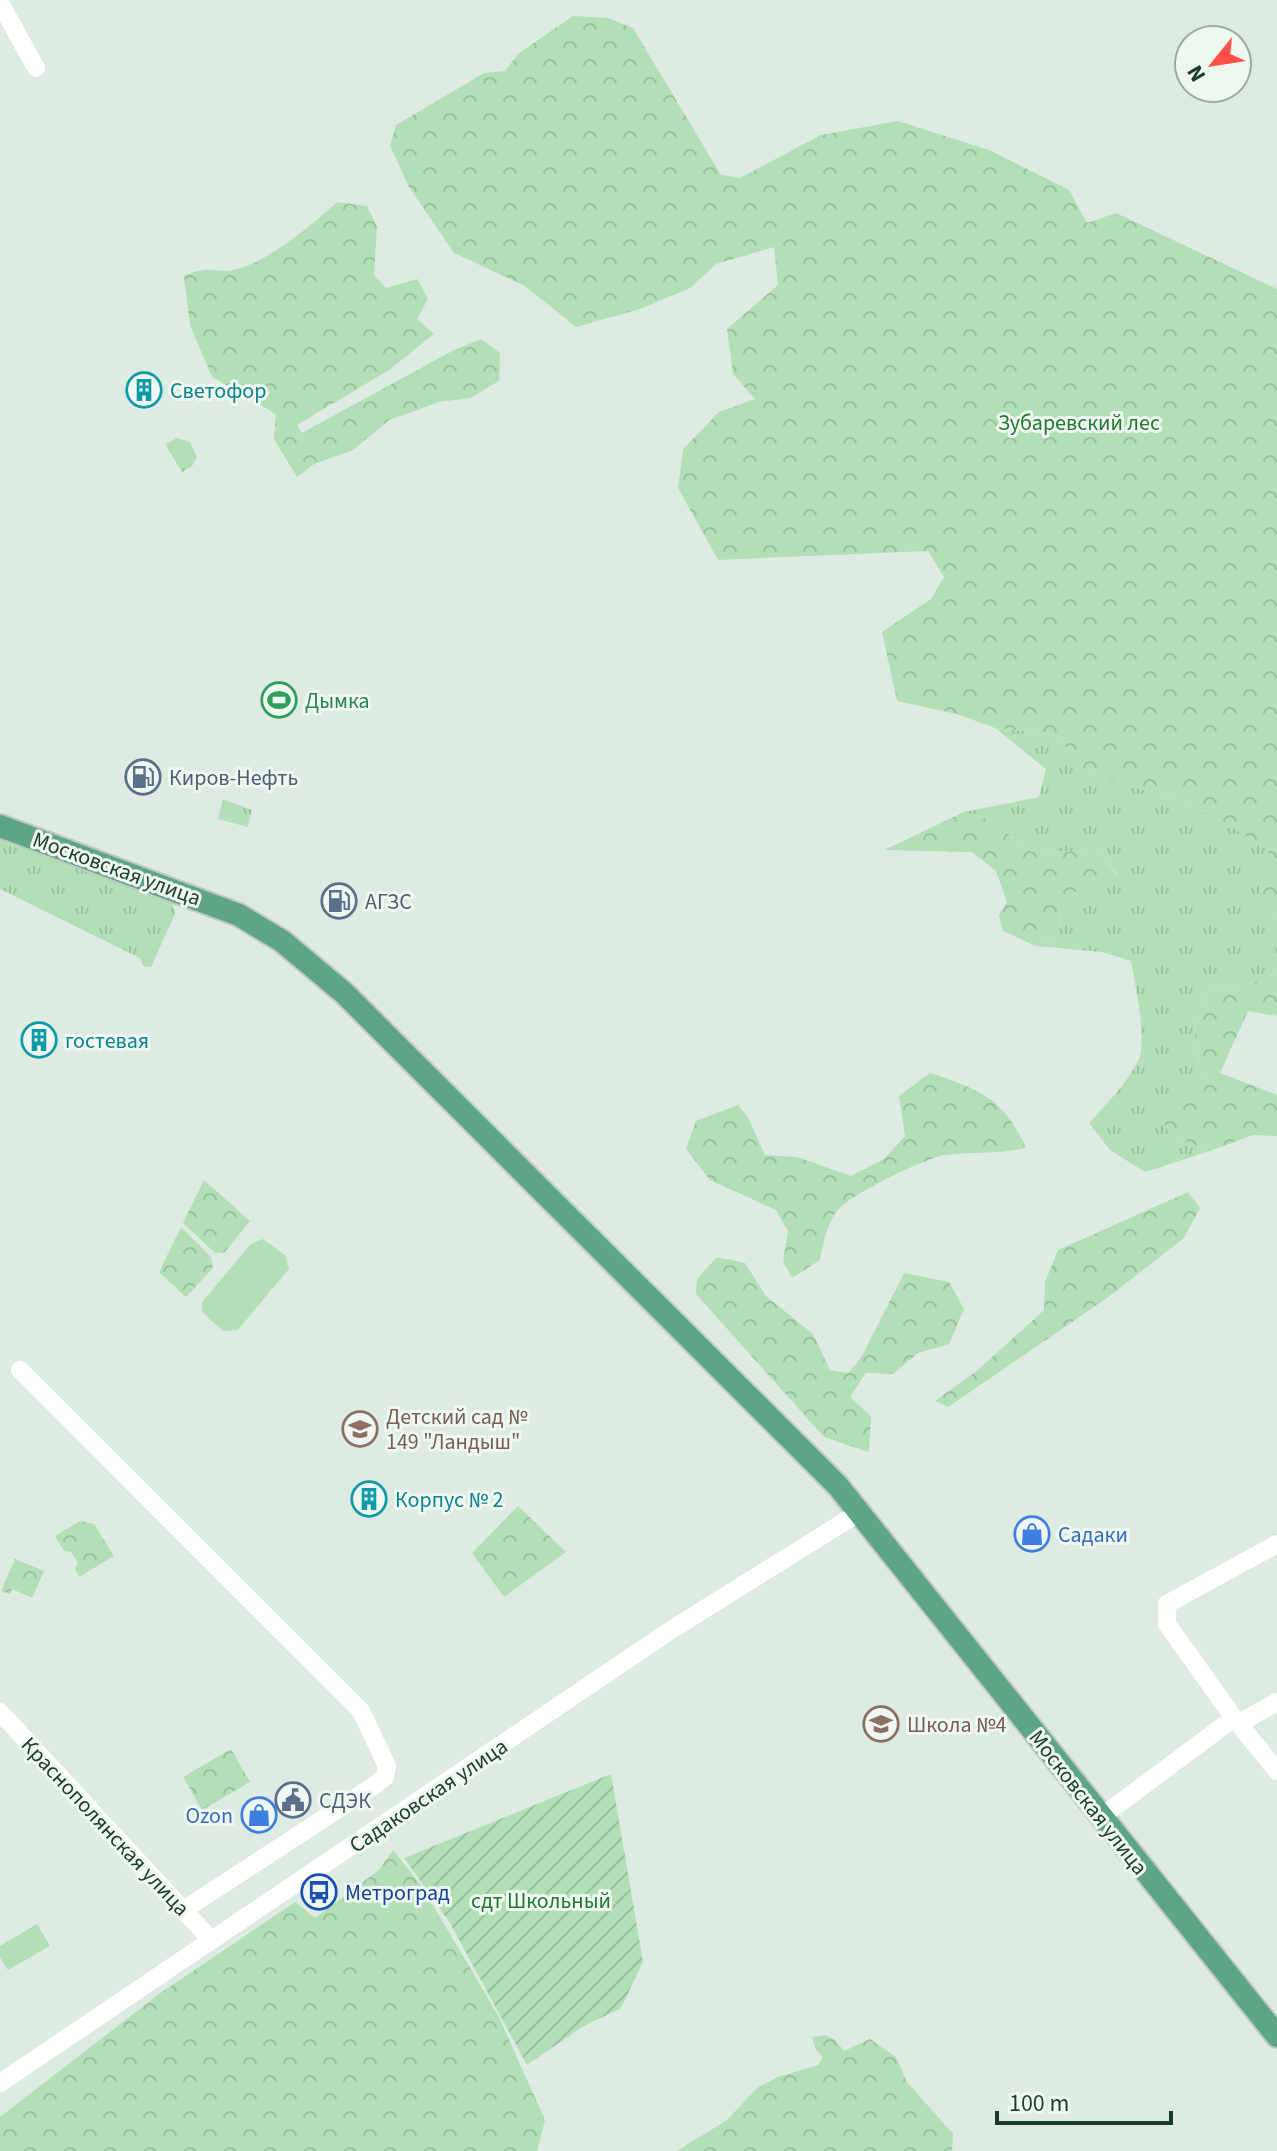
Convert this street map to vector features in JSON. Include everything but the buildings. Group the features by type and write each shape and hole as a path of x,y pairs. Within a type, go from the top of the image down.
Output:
{"main road":[{"name":"Московская улица","path":"0,826 233,912 282,941 344,993 838,1486 1277,2036"}],"street":[{"path":"0,3 36,68"},
{"path":"20,1370 361,1711 387,1766 382,1780 185,1909"},
{"name":"Садаковская улица","path":"0,2083 671,1630 867,1520"},
{"path":"1277,1544 1167,1604 1167,1624 1236,1721 1277,1771"},
{"path":"1101,1817 1236,1721 1277,1702"},
{"name":"Краснополянская улица","path":"0,1712 211,1940"}],"green space":[{"name":"Зубаревский лес","path":"573,16 608,18 633,28 721,175 740,178 821,135 898,121 989,150 1069,190 1087,223 1116,213 1277,289 1277,917 1264,911 1257,879 1270,849 1177,797 1130,787 1083,769 1057,735 995,728 957,714 897,701 882,632 931,599 944,577 928,551 718,560 678,488 683,449 719,412 755,399 733,374 727,329 778,285 774,247 716,264 690,288 640,309 576,327 525,286 454,253 409,187 390,146 396,125 484,73 505,71 519,53"},
{"path":"337,202 367,206 377,227 374,275 386,288 417,279 428,299 417,319 434,334 389,370 297,425 302,433 454,350 481,339 500,353 499,381 470,398 439,402 389,420 353,450 314,464 297,477 274,439 276,414 212,377 190,325 184,276 201,270 231,270 250,265 290,240"},
{"path":"177,438 190,442 197,458 192,466 182,472 165,444"},
{"path":"995,728 1057,735 1083,769 1130,787 1177,797 1271,849 1264,911 1277,917 1277,972 1259,982 1209,988 1194,1029 1204,1091 1170,1136 1210,1151 1145,1172 1110,1150 1089,1123 1123,1085 1139,1059 1141,1025 1131,961 1102,952 1036,946 1059,935 1060,898 1117,874 1097,851 1032,852 990,820 964,812 1039,797 1046,769"},
{"path":"223,799 252,810 248,827 218,819"},
{"path":"964,812 990,820 1032,852 1097,851 1117,875 1060,898 1059,935 1036,946 1003,931 999,915 1007,902 996,871 972,852 884,850"},
{"path":"0,838 171,897 175,914 151,967 143,966 140,958 0,889"},
{"path":"1277,972 1277,1016 1248,1011 1220,1073 1277,1095 1277,1136 1253,1135 1210,1151 1170,1136 1159,1111 1204,1091 1194,1029 1209,988 1259,982"},
{"path":"930,1073 988,1098 1008,1118 1026,1148 945,1155 922,1162 874,1185 840,1208 829,1226 820,1260 792,1278 783,1262 788,1231 776,1210 710,1180 686,1149 696,1121 738,1105 747,1116 765,1155 797,1157 851,1176 884,1159 905,1136 899,1096"},
{"path":"204,1180 250,1221 224,1253 215,1253 183,1223"},
{"path":"1188,1192 1200,1208 1184,1238 1107,1298 948,1407 935,1401 979,1369 1044,1310 1045,1282 1058,1250"},
{"path":"181,1227 211,1257 213,1268 186,1297 159,1272"},
{"path":"263,1239 285,1255 289,1269 238,1330 223,1331 202,1312 202,1302 251,1244"},
{"path":"717,1257 745,1263 766,1296 813,1334 830,1370 848,1373 861,1358 904,1273 949,1282 964,1309 949,1344 918,1353 893,1374 866,1373 850,1397 871,1416 869,1452 824,1437 696,1294 697,1279"},
{"path":"518,1506 566,1552 504,1597 472,1553"},
{"path":"80,1521 94,1524 114,1556 79,1577 75,1569 78,1563 71,1552 64,1551 55,1536"},
{"path":"15,1559 44,1571 32,1598 12,1589 10,1594 1,1591"},
{"path":"231,1749 250,1782 202,1810 183,1777"},
{"name":"сдт Школьный","path":"611,1774 643,1962 621,2008 582,2027 527,2065 450,1923 404,1858"},
{"path":"393,1850 423,1888 499,2017 545,2120 537,2151 0,2151 0,2117 159,1994 295,1902 315,1918 379,1870"},
{"path":"37,1924 50,1946 8,1970 0,1957 0,1946"},
{"path":"825,2035 835,2040 844,2051 870,2039 896,2057 907,2082 953,2134 952,2151 677,2151 727,2120 757,2088 778,2077 818,2065 823,2057 816,2050 812,2037"}],"place":[{"name":"Светофор","path":"144,390"},
{"name":"Дымка","path":"279,700"},
{"name":"Киров-Нефть","path":"143,777"},
{"name":"АГЗС","path":"339,901"},
{"name":"гостевая","path":"39,1040"},
{"name":"Детский сад № 149 \"Ландыш\"","path":"360,1429"},
{"name":"Корпус № 2","path":"369,1499"},
{"name":"Садаки","path":"1032,1534"},
{"name":"Школа №4","path":"881,1724"},
{"name":"СДЭК","path":"293,1800"},
{"name":"Ozon","path":"259,1815"},
{"name":"Метроград","path":"319,1892"}]}
